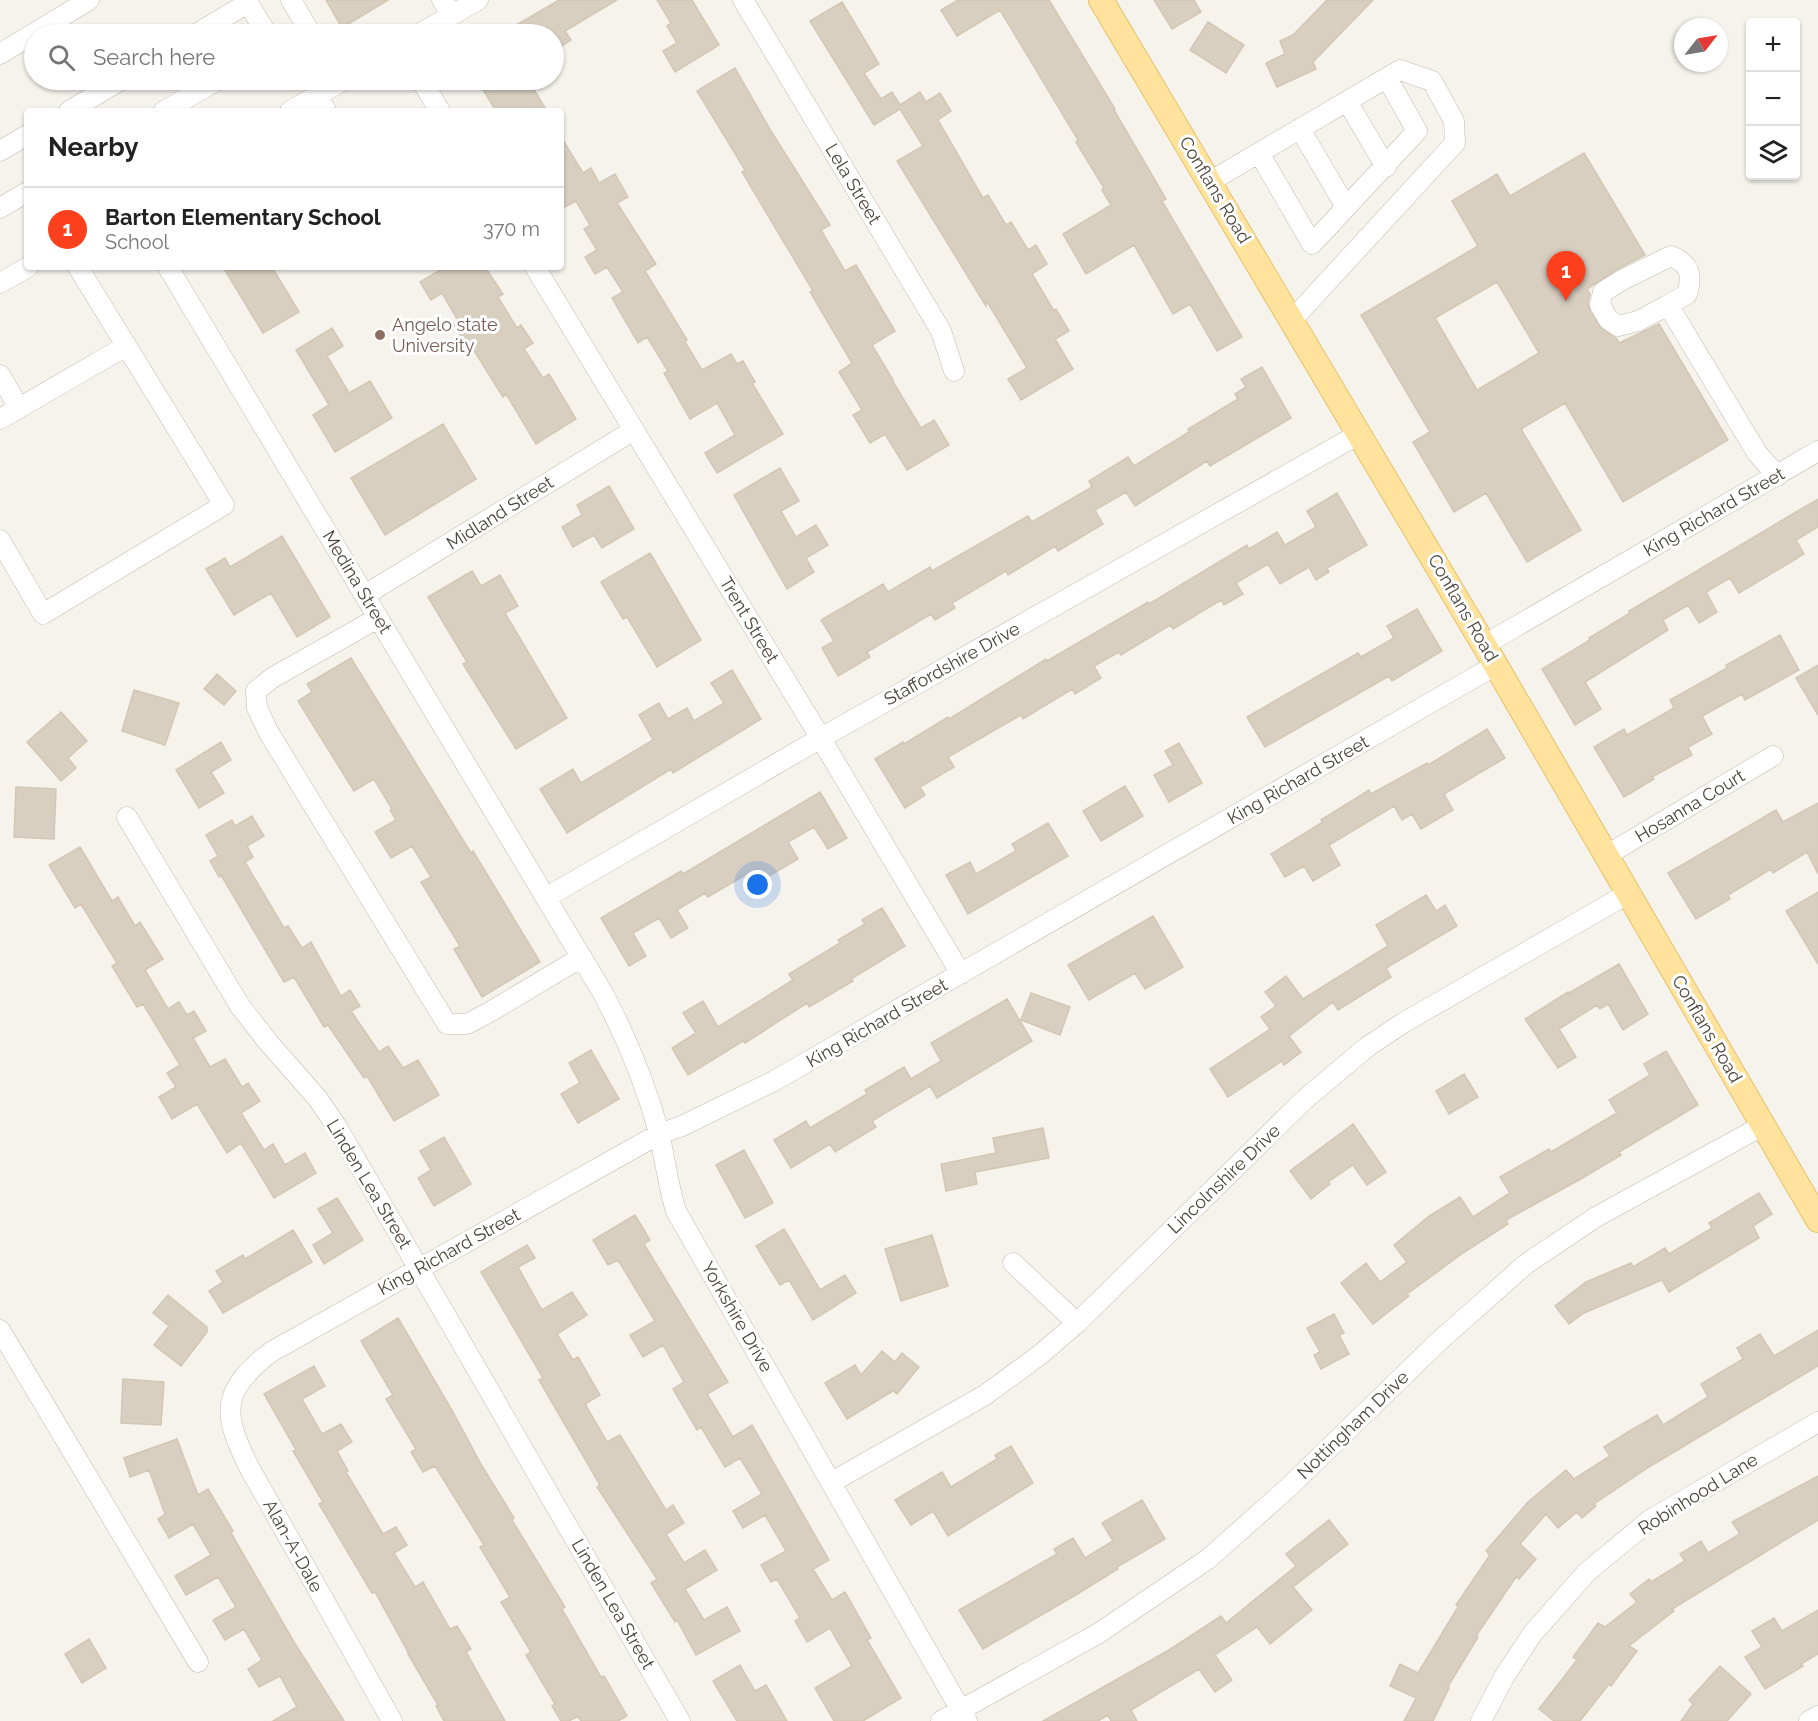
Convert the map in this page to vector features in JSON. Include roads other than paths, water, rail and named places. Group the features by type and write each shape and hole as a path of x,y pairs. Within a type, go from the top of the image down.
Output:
{"main road":[{"name":"Conflans Road","path":"1101,0 1490,655 1818,1220"}],"street":[{"path":"49,24 89,0"},
{"path":"291,0 305,24"},
{"path":"430,24 447,8 478,0"},
{"name":"Lela Street","path":"743,0 941,331 954,371"},
{"path":"213,24 248,3 261,24"},
{"path":"0,54 24,39"},
{"path":"1211,182 1400,70 1432,81 1454,121 1455,143 1292,320"},
{"path":"1259,153 1312,244 1418,131 1387,78"},
{"path":"75,108 105,90"},
{"path":"169,108 201,90"},
{"path":"302,108 321,103 332,90"},
{"path":"427,90 438,108"},
{"path":"1347,101 1386,167"},
{"path":"1300,129 1346,207"},
{"path":"0,151 24,137"},
{"path":"0,208 24,194"},
{"path":"0,284 24,269"},
{"path":"0,540 43,614 224,505 80,270"},
{"name":"Medina Street","path":"170,270 547,897"},
{"name":"Trent Street","path":"537,270 962,974"},
{"path":"1668,305 1757,453 1777,476"},
{"path":"0,419 126,346"},
{"path":"0,375 19,408"},
{"name":"Midland Street","path":"365,595 634,430"},
{"name":"Staffordshire Drive","path":"547,897 821,738 1359,434"},
{"name":"King Richard Street","path":"251,1368 272,1352 659,1134 682,1126 774,1081 962,974 1490,655 1818,451"},
{"path":"378,618 272,678 256,691 257,708 261,717 447,1024 467,1024 582,957"},
{"name":"Hosanna Court","path":"1607,855 1773,756"},
{"name":"Linden Lea Street","path":"127,817 240,1006 318,1099 337,1127 680,1721"},
{"name":"Lincolnshire Drive","path":"832,1482 985,1395 1041,1354 1077,1323 1304,1100 1367,1047 1403,1023 1629,893"},
{"name":"Yorkshire Drive","path":"547,897 619,1024 637,1062 659,1134 676,1210 963,1715"},
{"name":"Nottingham Drive","path":"941,1721 963,1715 1100,1633 1208,1559 1288,1488 1437,1343 1526,1264 1596,1217 1762,1126"},
{"path":"1013,1263 1077,1323"},
{"path":"0,1330 198,1662"},
{"name":"Alan-A-Dale","path":"251,1368 236,1385 230,1414 233,1433 250,1469 392,1721"},
{"name":"Robinhood Lane","path":"1481,1721 1504,1677 1533,1633 1587,1572 1650,1520 1818,1422"},
{"path":"1809,1721 1818,1716"}],"place":[{"name":"Barton Elementary School","path":"1566,301"},
{"name":"Angelo state University","path":"380,335"}]}
